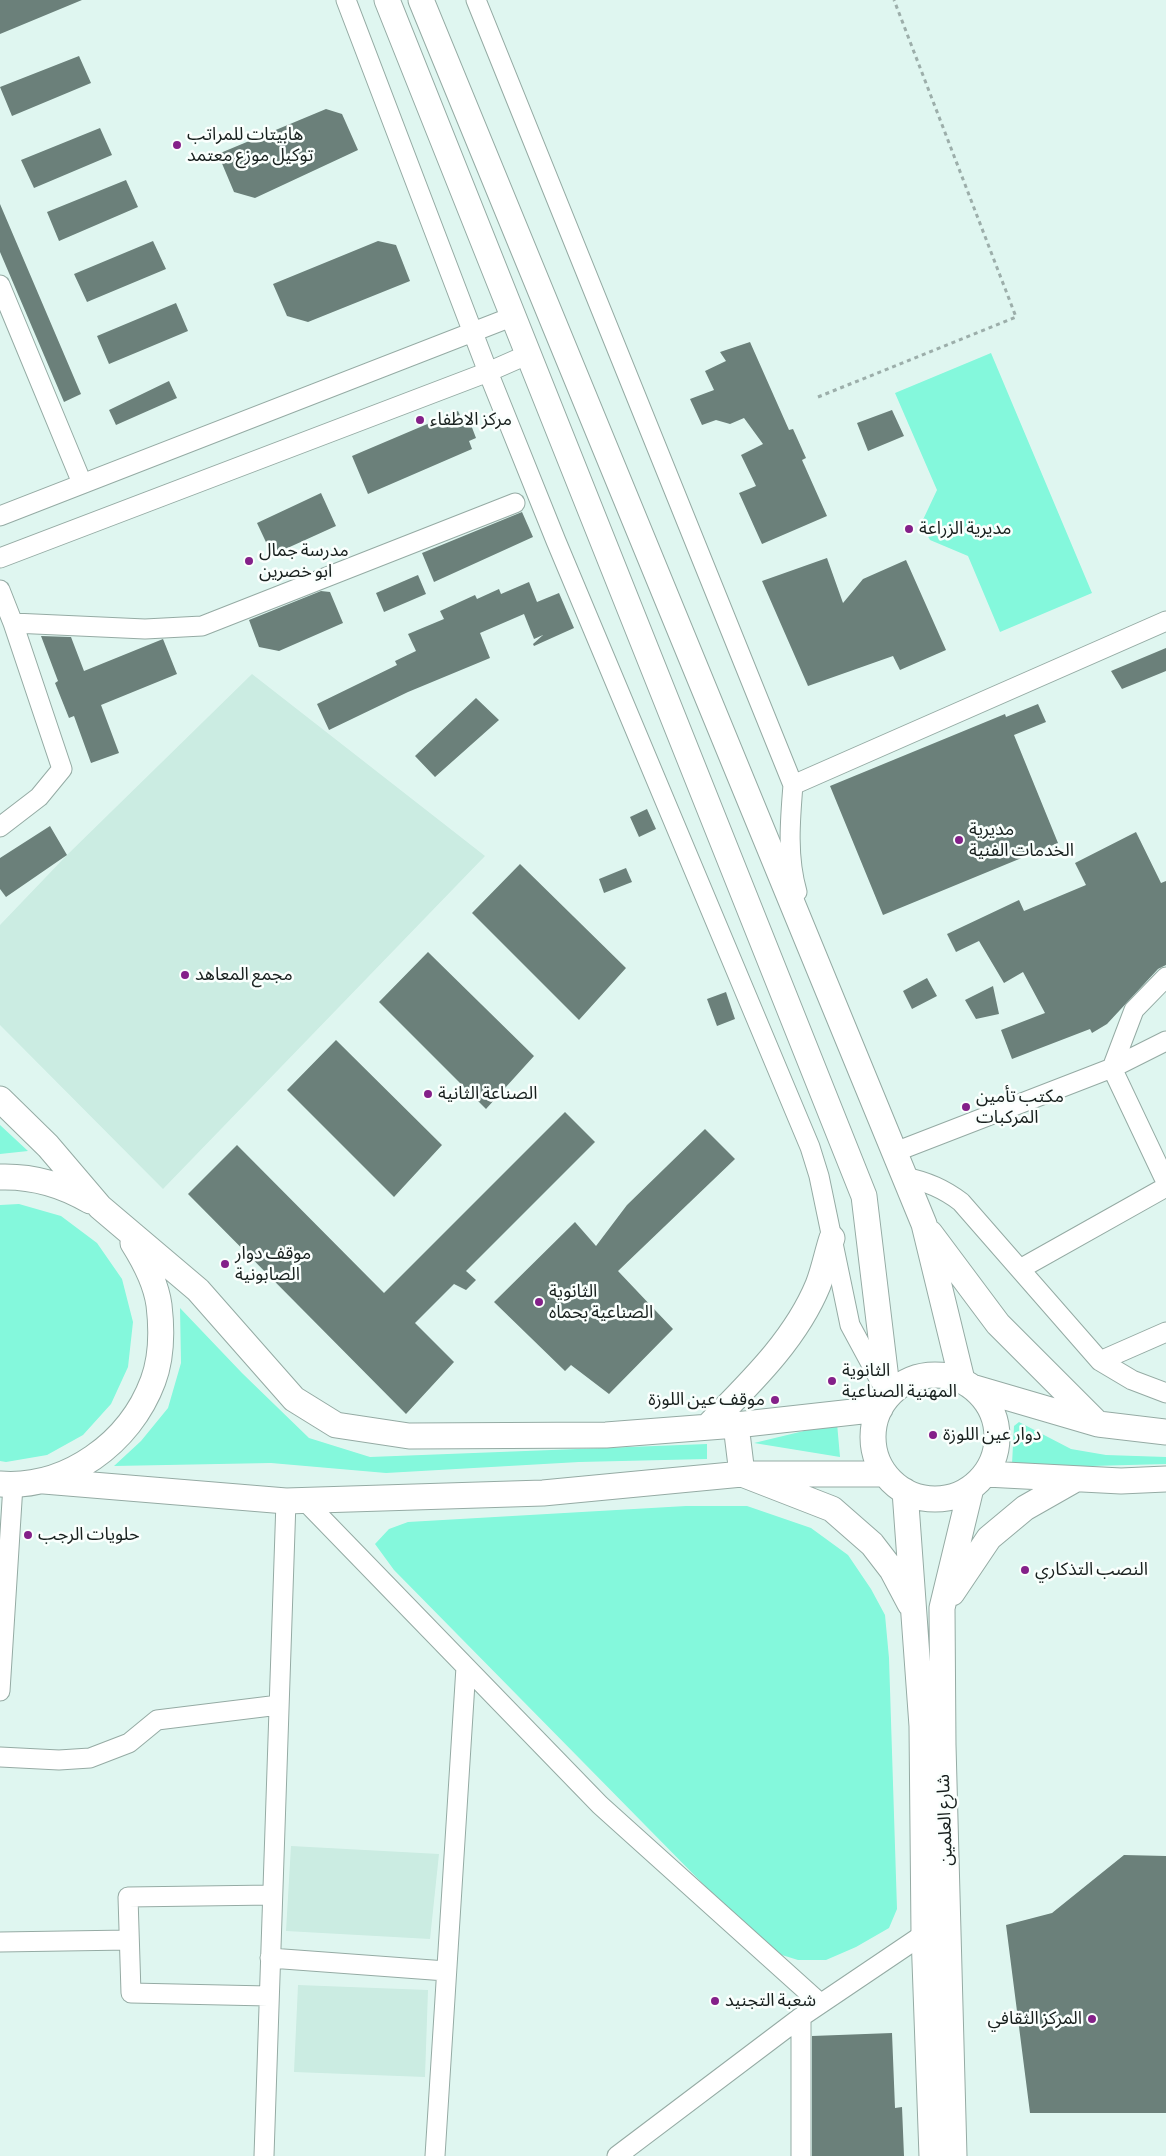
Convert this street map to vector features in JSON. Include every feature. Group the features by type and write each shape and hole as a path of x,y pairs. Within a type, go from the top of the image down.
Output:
{"main road":[{"path":"387,0 864,1196 884,1402"},
{"path":"421,0 924,1224 968,1384 988,1402 996,1419 998,1438 994,1457 978,1481 955,1496 938,1499 921,1497 905,1491 885,1474 877,1459 873,1442 874,1425 884,1402 904,1383 922,1376 943,1375 968,1384 1098,1424 1166,1432"},
{"path":"0,1099 48,1146 100,1207 128,1234 148,1267 159,1304 161,1342 153,1380 137,1415 112,1444 80,1466 44,1480"},
{"path":"0,1177 45,1181 74,1192 100,1207 198,1290 294,1399 336,1425 409,1436 606,1435 736,1425 884,1402"},
{"path":"924,1224 998,1324 1098,1424"},
{"path":"707,1428 741,1393 793,1330 818,1286 832,1238"},
{"path":"736,1425 742,1474"},
{"path":"6,1485 44,1480 296,1501 543,1493 742,1474 885,1474"},
{"path":"742,1474 832,1509 872,1544 892,1570 915,1613"},
{"path":"978,1481 1076,1479 1120,1481 1166,1479"},
{"path":"942,1608 989,1538 1025,1508 1076,1479"},
{"name":"شارع العلمين","path":"954,2156 943,1744 942,1608 978,1481"},
{"name":"شارع العلمين","path":"905,1491 922,1726 924,1934 932,2156"}],"street":[{"path":"346,0 472,333 556,541 810,1147 819,1176 850,1325 884,1402"},
{"path":"476,0 793,784 790,832 791,872 821,975"},
{"path":"0,285 82,483"},
{"path":"0,516 514,316"},
{"path":"0,558 488,372 529,354"},
{"path":"13,623 145,630 202,626 515,503"},
{"path":"0,590 62,768 39,798 0,827"},
{"path":"793,784 1166,621"},
{"path":"1166,978 1134,1010 1112,1068 1166,1182"},
{"path":"895,1152 1112,1068 1166,1041"},
{"path":"904,1178 929,1183 951,1194 969,1210 1100,1361 1132,1380 1166,1393"},
{"path":"1020,1269 1166,1188"},
{"path":"1100,1361 1166,1332"},
{"path":"0,1691 6,1485"},
{"path":"296,1501 466,1667 600,1805 820,2003"},
{"path":"264,2156 279,1705 296,1501"},
{"path":"435,2156 466,1667"},
{"path":"0,1757 59,1760 90,1758 129,1743 158,1720 279,1705"},
{"path":"268,1996 131,1994 128,1897 272,1895"},
{"path":"617,2156 820,2003 924,1934"},
{"path":"0,1942 129,1940"},
{"path":"270,1958 446,1971"},
{"path":"801,2017 801,2156"}],"path":[{"path":"818,396 1016,317 894,0"}],"shaded area":[{"name":"مجمع المعاهد","path":"252,674 485,856 163,1189 0,1025 0,925 67,855"},
{"path":"291,1846 439,1854 430,1939 286,1931"},
{"path":"298,1985 428,1990 425,2077 294,2072"}],"green space":[{"path":"991,353 1092,593 1000,632 968,556 930,540 921,524 937,490 895,393"},
{"path":"0,1125 28,1151 0,1154"},
{"path":"19,1204 61,1216 97,1243 122,1279 133,1322 128,1367 111,1404 83,1435 47,1455 6,1462 0,1461 0,1205"},
{"path":"180,1308 242,1373 309,1438 370,1457 707,1444 707,1459 579,1462 386,1473 271,1463 114,1466 141,1441 168,1408 181,1363"},
{"path":"1019,1422 1071,1449 1106,1455 1166,1457 1166,1464 1016,1468 1012,1464 1014,1426"},
{"path":"837,1423 840,1457 754,1443"},
{"path":"686,1506 747,1506 811,1528 848,1555 871,1589 885,1615 889,1658 897,1909 889,1928 856,1947 826,1960 798,1960 769,1951 394,1570 375,1544 389,1529 408,1522"}],"building":[{"path":"0,0 82,0 0,34"},
{"path":"79,56 91,83 12,116 0,87"},
{"path":"326,109 342,114 358,150 255,198 234,192 218,154"},
{"path":"100,128 112,155 34,188 21,160"},
{"path":"126,180 138,207 59,241 47,212"},
{"path":"0,204 81,394 64,402 0,252"},
{"path":"153,241 166,269 87,302 74,274"},
{"path":"378,241 396,245 410,281 308,322 287,316 273,284"},
{"path":"176,303 188,331 109,364 97,336"},
{"path":"750,342 789,430 793,429 806,458 802,460 827,516 762,544 739,493 756,486 741,455 763,444 744,418 730,424 716,420 702,425 690,399 714,390 705,371 726,361 720,352"},
{"path":"169,381 177,398 116,425 109,410"},
{"path":"892,410 904,436 868,451 857,423"},
{"path":"458,411 462,420 468,417 476,438 469,441 472,449 368,494 352,456"},
{"path":"321,493 336,526 272,555 257,523"},
{"path":"522,512 533,537 434,582 422,553"},
{"path":"827,558 843,603 863,579 906,560 946,650 900,670 893,656 808,686 762,581"},
{"path":"418,575 426,594 384,612 376,593"},
{"path":"529,582 537,602 559,593 574,628 534,646 533,644 543,635 534,639 524,614 480,633 490,658 408,692 329,730 317,704 397,665 395,661 416,651 408,634 444,619 440,611 475,595 477,599 499,589 501,594"},
{"path":"321,591 330,592 343,623 279,651 259,647 249,620"},
{"path":"41,636 71,637 84,671 163,639 177,674 101,705 119,753 91,763 74,716 69,718 55,683 58,681"},
{"path":"1166,648 1166,671 1122,689 1111,671"},
{"path":"476,698 499,720 435,777 415,756"},
{"path":"1038,704 1046,722 1014,735 1058,843 883,915 830,786 1005,714 1006,717"},
{"path":"647,809 656,829 639,837 630,817"},
{"path":"50,826 67,855 6,897 0,889 0,858"},
{"path":"1136,832 1161,883 1166,881 1166,965 1158,969 1107,1024 1092,1033 1090,1029 1012,1059 1001,1030 1045,1013 1023,972 1004,983 979,941 956,952 947,934 1019,900 1024,911 1086,885 1075,863"},
{"path":"520,864 626,968 579,1020 472,913"},
{"path":"626,868 632,882 604,893 599,879"},
{"path":"428,952 534,1056 486,1109 379,1002"},
{"path":"927,978 937,996 912,1009 903,991"},
{"path":"993,986 999,1014 976,1019 965,1000"},
{"path":"726,992 735,1019 717,1026 707,999"},
{"path":"336,1040 442,1145 394,1197 287,1090"},
{"path":"565,1112 595,1142 466,1271 476,1280 466,1290 454,1284 415,1323 454,1362 406,1414 188,1194 237,1145 384,1293"},
{"path":"705,1129 735,1159 618,1271 673,1329 609,1394 571,1365 565,1371 494,1302 575,1222 596,1246 627,1205"},
{"name":"المركز الثقافي","path":"1124,1855 1166,1856 1166,2113 1030,2113 1006,1925 1052,1913"},
{"path":"892,2033 895,2108 902,2107 904,2156 812,2156 812,2036"}],"place":[{"name":"هابيتات للمراتب توكيل موزع معتمد","path":"177,145"},
{"name":"مركز الاطفاء","path":"420,420"},
{"name":"مديرية الزراعة","path":"909,529"},
{"name":"مدرسة جمال ابو خصرين","path":"249,561"},
{"name":"مديرية الخدمات الفنية","path":"959,840"},
{"name":"مجمع المعاهد","path":"185,975"},
{"name":"الصناعة الثانية","path":"428,1094"},
{"name":"مكتب تأمين المركبات","path":"966,1107"},
{"name":"موقف دوار الصابونية","path":"225,1264"},
{"name":"الثانوية الصناعية بحماه","path":"539,1302"},
{"name":"الثانوية المهنية الصناعية","path":"832,1381"},
{"name":"موقف عين اللوزة","path":"775,1400"},
{"name":"دوار عين اللوزة","path":"933,1435"},
{"name":"حلويات الرجب","path":"28,1535"},
{"name":"النصب التذكاري","path":"1025,1570"},
{"name":"شعبة التجنيد","path":"715,2001"},
{"name":"المركز الثقافي","path":"1092,2019"}]}
